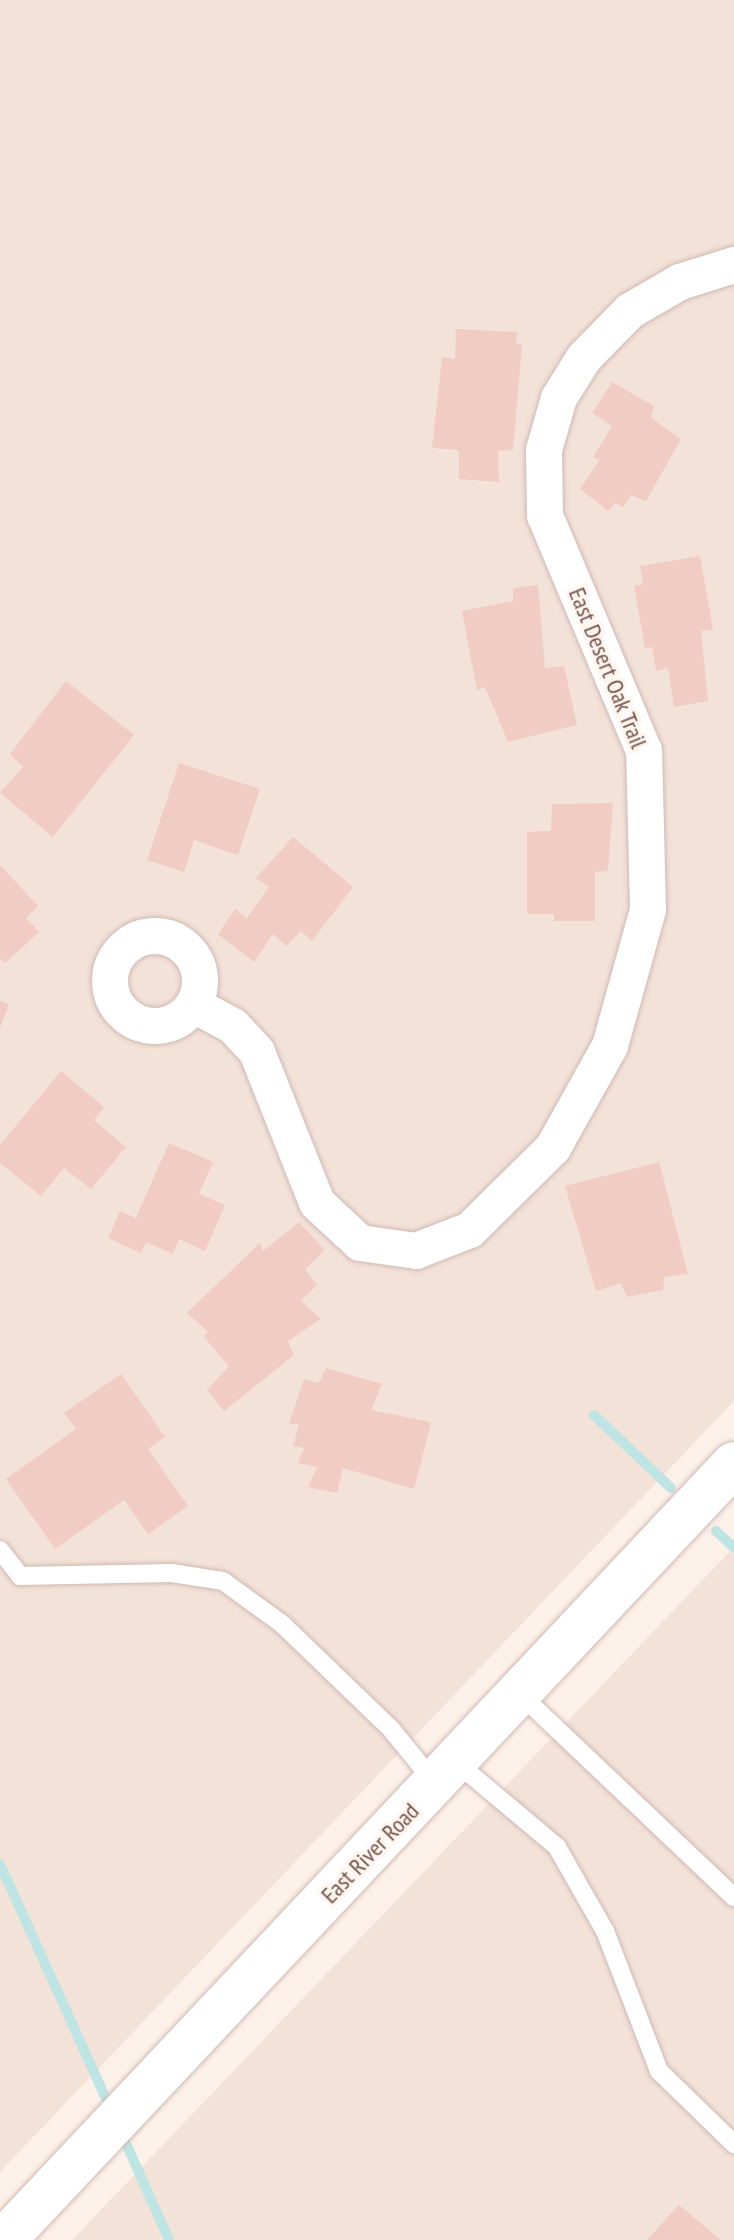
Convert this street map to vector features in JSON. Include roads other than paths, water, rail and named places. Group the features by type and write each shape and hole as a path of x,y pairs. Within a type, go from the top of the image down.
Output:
{"street":[{"name":"East Desert Oak Trail","path":"194,1005 233,1026 257,1052 317,1203 360,1243 416,1251 470,1230 553,1148 610,1046 648,910 644,751 545,516 544,450 559,398 584,358 630,311 680,282 734,265"},
{"name":"East River Road","path":"4,2240 447,1774 734,1464"}],"lane":[{"path":"0,1550 20,1576 172,1573 223,1581 293,1635 391,1729 447,1774 557,1847 605,1931 659,2071 734,2144"},
{"path":"521,1695 734,1897"}],"waterway":[{"path":"594,1415 671,1488"},
{"path":"716,1531 734,1548"},
{"path":"0,1864 111,2110"},
{"path":"121,2132 169,2240"}]}
